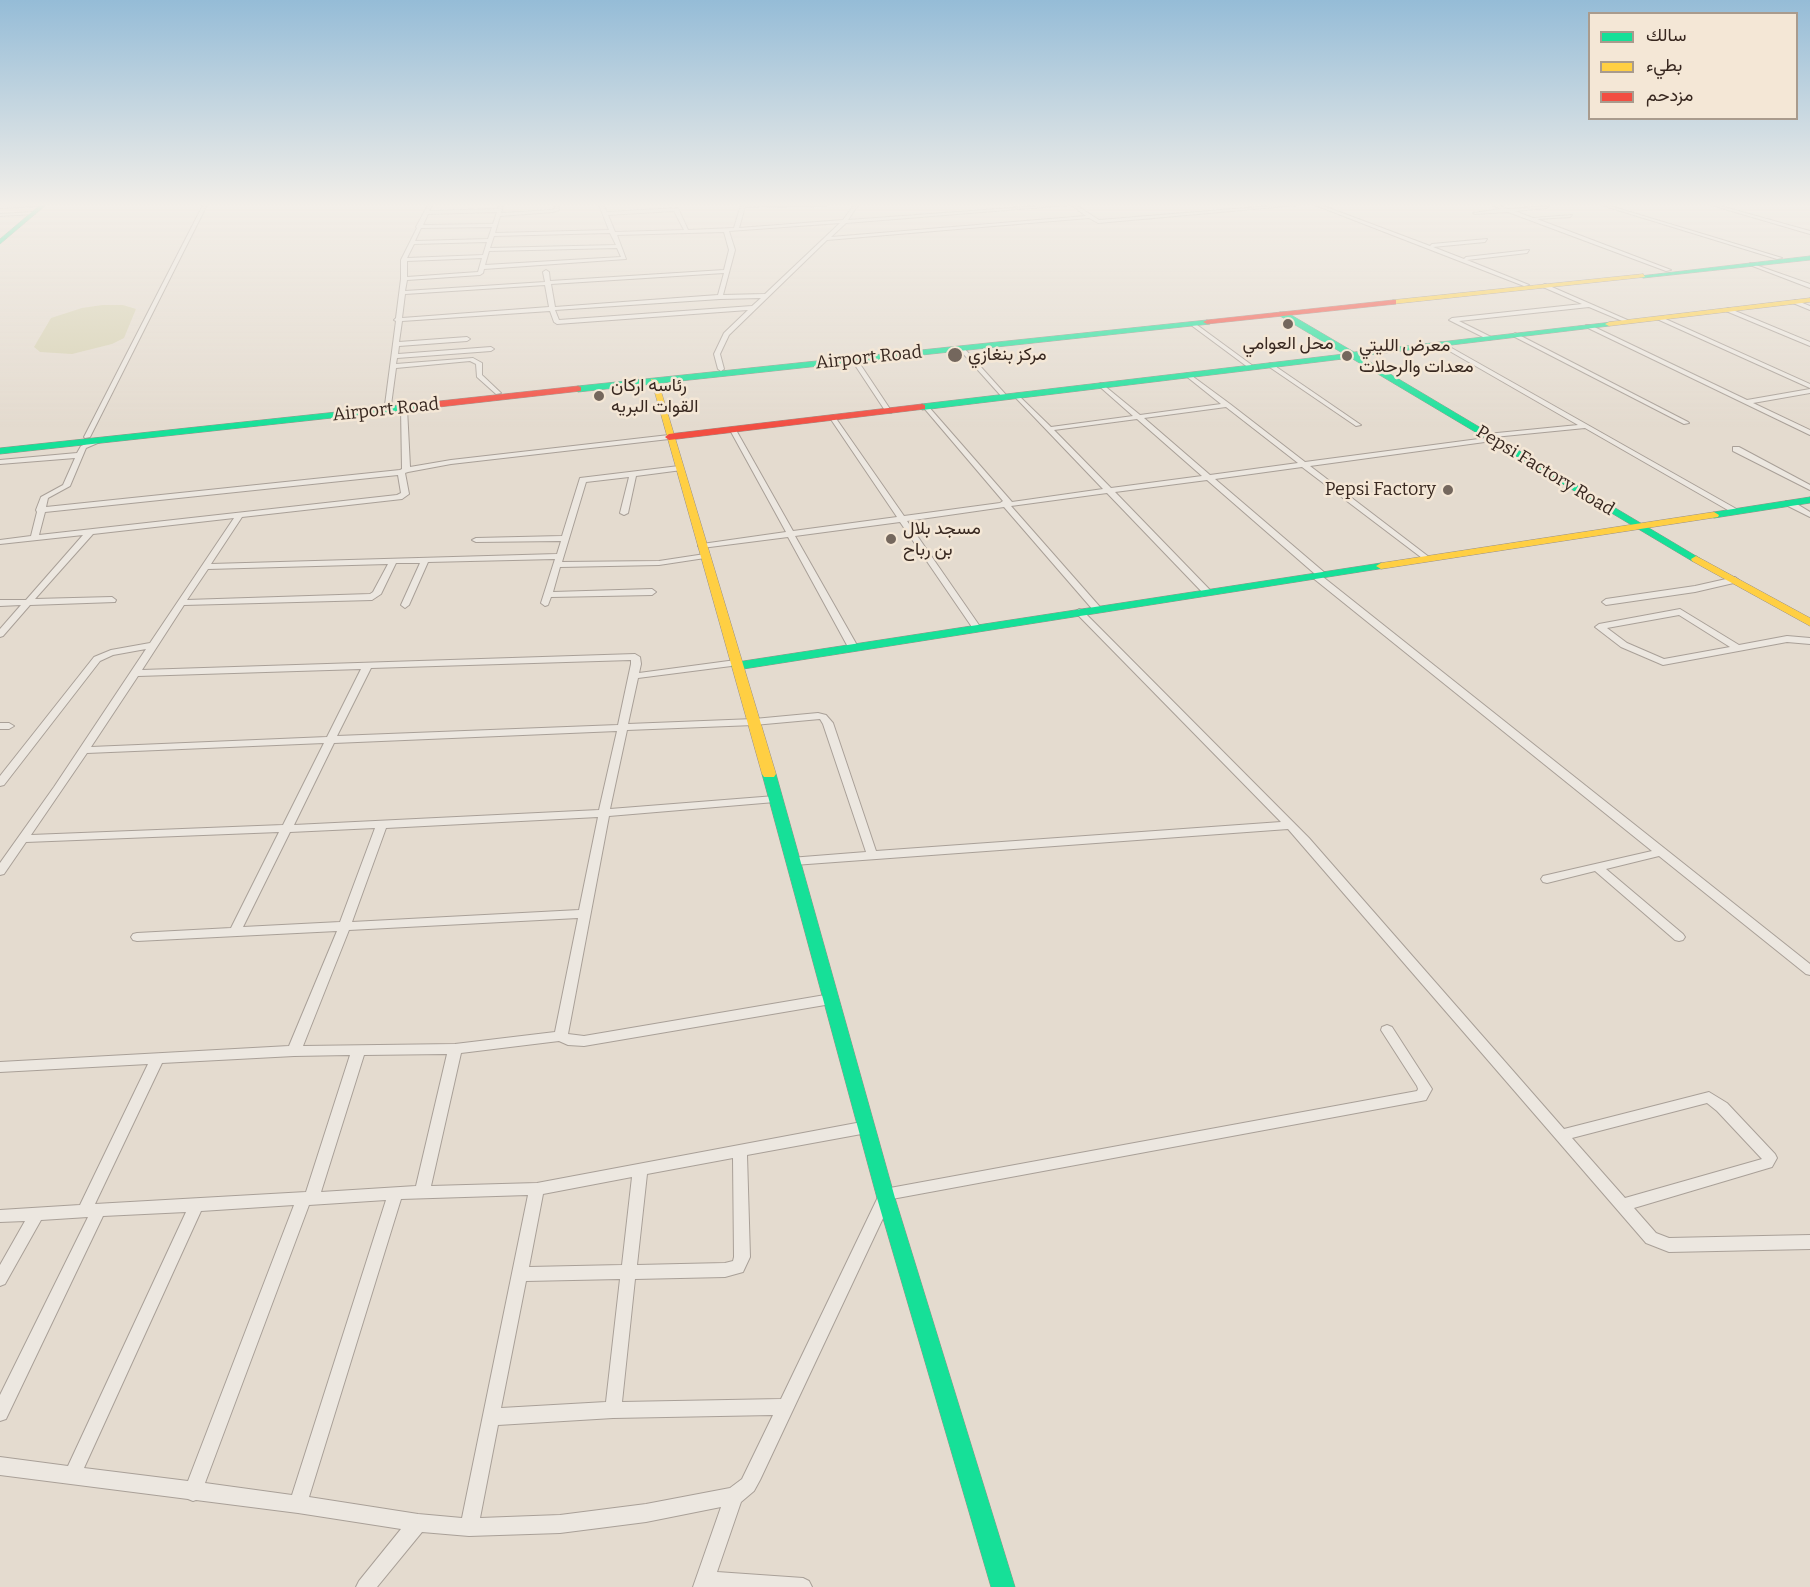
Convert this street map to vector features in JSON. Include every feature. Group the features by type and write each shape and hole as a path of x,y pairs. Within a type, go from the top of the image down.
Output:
{"main road":[{"name":"Airport Road","path":"0,449 85,444 1193,324 1582,279"},
{"name":"Airport Road","path":"85,444 498,393 1605,279"},
{"path":"669,437 1810,300"},
{"name":"Pepsi Factory Road","path":"1283,314 1638,526 1810,623"},
{"path":"654,381 794,861 885,1196 1003,1587"},
{"path":"737,665 1810,500"}],"street":[{"path":"34,538 45,497 67,485 85,444 168,279"},
{"path":"388,405 404,279"},
{"path":"548,279 554,320 563,322 754,308"},
{"path":"401,293 612,279"},
{"path":"720,297 724,279"},
{"path":"721,369 716,359 723,339 784,279"},
{"path":"1512,279 1526,285"},
{"path":"1792,279 1810,286"},
{"path":"1545,286 1629,321"},
{"path":"397,320 720,297 766,296"},
{"path":"1795,302 1810,308"},
{"path":"1489,338 1452,320 1589,304"},
{"path":"1728,310 1810,344"},
{"path":"1659,318 1810,386"},
{"path":"1193,324 1251,367"},
{"path":"1588,326 1810,433"},
{"path":"1515,335 1686,423"},
{"path":"394,344 467,339"},
{"path":"1441,344 1736,511"},
{"path":"961,348 1011,397 1049,429 1207,592"},
{"path":"393,356 491,350"},
{"path":"392,366 471,359 479,363 479,376 498,393"},
{"path":"854,359 889,412"},
{"path":"1270,365 1358,425"},
{"path":"1188,375 1426,559"},
{"path":"1101,386 1141,417 1319,575 1810,971"},
{"path":"1746,402 1810,391"},
{"path":"1049,429 1228,405"},
{"path":"926,407 1097,609"},
{"path":"0,542 399,497 405,494 404,408"},
{"path":"833,418 977,628"},
{"path":"206,567 425,560 659,563 703,551 791,533 1490,437 1586,426"},
{"path":"733,430 853,647"},
{"path":"40,510 404,471 451,462 669,437"},
{"path":"0,462 85,444"},
{"path":"1736,449 1810,488"},
{"path":"652,592 547,599 583,480 679,468"},
{"path":"624,513 633,473"},
{"path":"1789,503 1810,515"},
{"path":"0,870 155,645 180,603 239,516"},
{"path":"0,634 90,532"},
{"path":"476,540 566,538"},
{"path":"405,605 425,560"},
{"path":"180,603 372,597 377,594 393,561"},
{"path":"1606,602 1695,589 1735,580"},
{"path":"0,603 112,600"},
{"path":"1079,612 1291,825 1647,1234 1662,1244 1810,1242"},
{"path":"1736,647 1680,612 1599,627 1624,645 1660,662 1787,639 1810,641"},
{"path":"0,783 97,659 111,653 155,645"},
{"path":"136,673 633,656 637,659 604,813 561,1036"},
{"path":"634,676 737,665"},
{"path":"235,932 367,666"},
{"path":"84,750 754,722 814,716 825,719 872,855"},
{"path":"23,839 604,813 775,799"},
{"path":"294,1051 345,926 381,824"},
{"path":"794,861 1291,825"},
{"path":"1547,879 1660,852"},
{"path":"1597,867 1679,937"},
{"path":"137,937 585,914"},
{"path":"0,1067 294,1051 455,1049 561,1036 568,1040 584,1041 831,999"},
{"path":"0,1466 298,1504 418,1523 469,1527 560,1524 646,1513 734,1496 748,1485 885,1196 1421,1096 1425,1089 1422,1083 1387,1030"},
{"path":"422,1192 455,1049"},
{"path":"193,1492 308,1198 358,1052"},
{"path":"0,1413 157,1059"},
{"path":"1561,1135 1709,1097 1722,1107 1770,1158 1767,1163 1622,1206"},
{"path":"0,1216 396,1193 537,1189 867,1127"},
{"path":"519,1274 725,1270 738,1267 742,1257 740,1151"},
{"path":"613,1410 640,1170"},
{"path":"469,1527 537,1189"},
{"path":"298,1504 396,1193"},
{"path":"73,1474 196,1205"},
{"path":"0,1279 37,1213"},
{"path":"491,1417 613,1410 785,1407"},
{"path":"734,1496 704,1583 803,1587"},
{"path":"365,1587 418,1523"}],"shaded area":[{"path":"123,305 136,309 124,338 112,344 72,354 40,352 34,347 51,318 82,308"}],"traffic: fast":[{"path":"1283,314 1696,559"},
{"path":"578,389 1207,322"},
{"path":"922,407 1609,324"},
{"path":"0,451 430,405"},
{"path":"1714,515 1810,500"},
{"path":"737,666 1381,566"},
{"path":"769,774 886,1198 1003,1587"}],"traffic: slow":[{"path":"1393,302 1614,279"},
{"path":"1609,324 1810,300"},
{"path":"654,381 769,774"},
{"path":"1381,566 1714,515"},
{"path":"1696,559 1810,623"}],"traffic: jam":[{"path":"1207,322 1393,302"},
{"path":"430,405 578,389"},
{"path":"669,437 922,407"}],"place":[{"name":"محل العوامي","path":"1288,324"},
{"name":"مركز بنغازي","path":"955,355"},
{"name":"معرض الليتي معدات والرحلات","path":"1347,356"},
{"name":"رئاسه اركان القوات البريه","path":"599,396"},
{"name":"Pepsi Factory","path":"1448,490"},
{"name":"مسجد بلال بن رباح","path":"891,539"}]}
